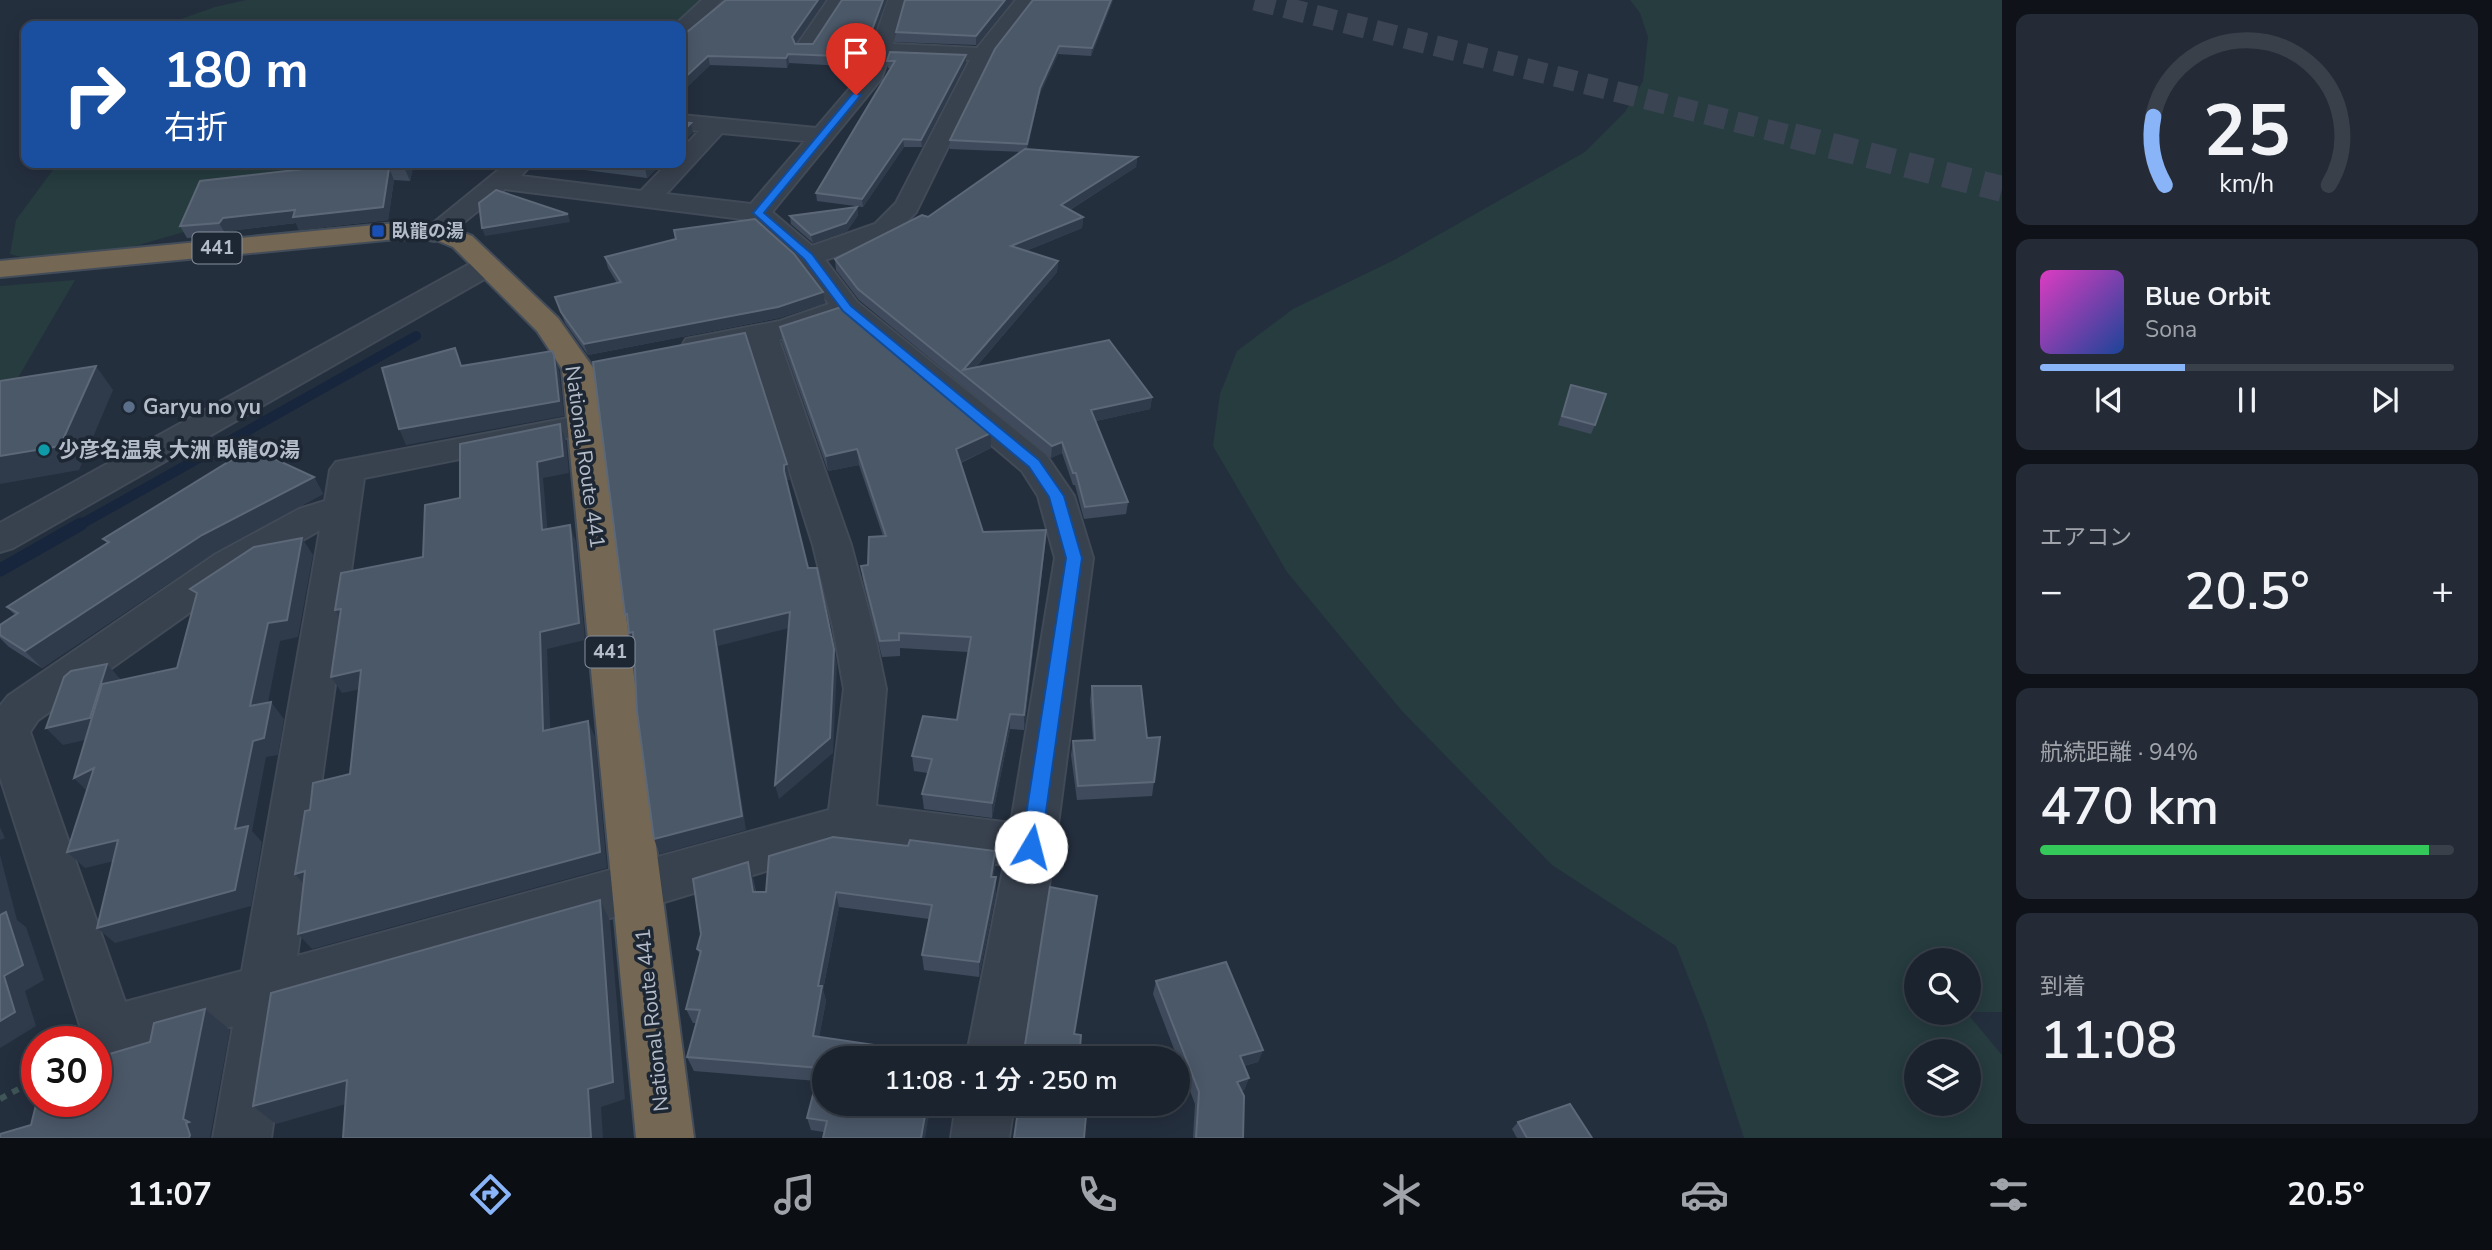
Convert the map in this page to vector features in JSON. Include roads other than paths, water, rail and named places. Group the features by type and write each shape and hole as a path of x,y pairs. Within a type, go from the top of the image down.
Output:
{"highway":[{"name":"National Route 441","path":"0,269 396,231 434,233 459,239 485,267 555,329 591,366 584,425 665,1138"}],"street":[{"path":"686,25 713,0"},
{"path":"805,48 837,0"},
{"path":"758,213 873,75 897,0"},
{"path":"808,257 884,230 907,207 983,55 1002,27 1026,0"},
{"path":"881,49 983,55"},
{"path":"686,123 823,136"},
{"path":"686,159 716,126"},
{"path":"434,233 515,168"},
{"path":"648,200 677,168"},
{"path":"498,181 758,213 808,257 847,308 1034,463 1056,496 1074,558 1031,847 995,1046"},
{"path":"0,539 485,267"},
{"path":"670,351 787,329 847,308"},
{"path":"762,334 832,545 853,627 865,689 851,824"},
{"path":"243,1138 264,990 348,470 584,425"},
{"path":"341,509 312,518 230,564 23,708 7,730 109,1034 638,887 851,824 1031,847"},
{"path":"979,1138 983,1116"}],"waterway":[{"path":"78,526 416,336"},
{"path":"0,570 81,524"}],"tunnel":[{"path":"1255,0 1800,138"},
{"path":"1793,136 2002,189"}],"place":[{"name":"臥龍の湯","path":"378,231"},
{"name":"Garyu no yu","path":"129,407"},
{"name":"少彦名温泉 大洲 臥龍の湯","path":"44,450"}]}
